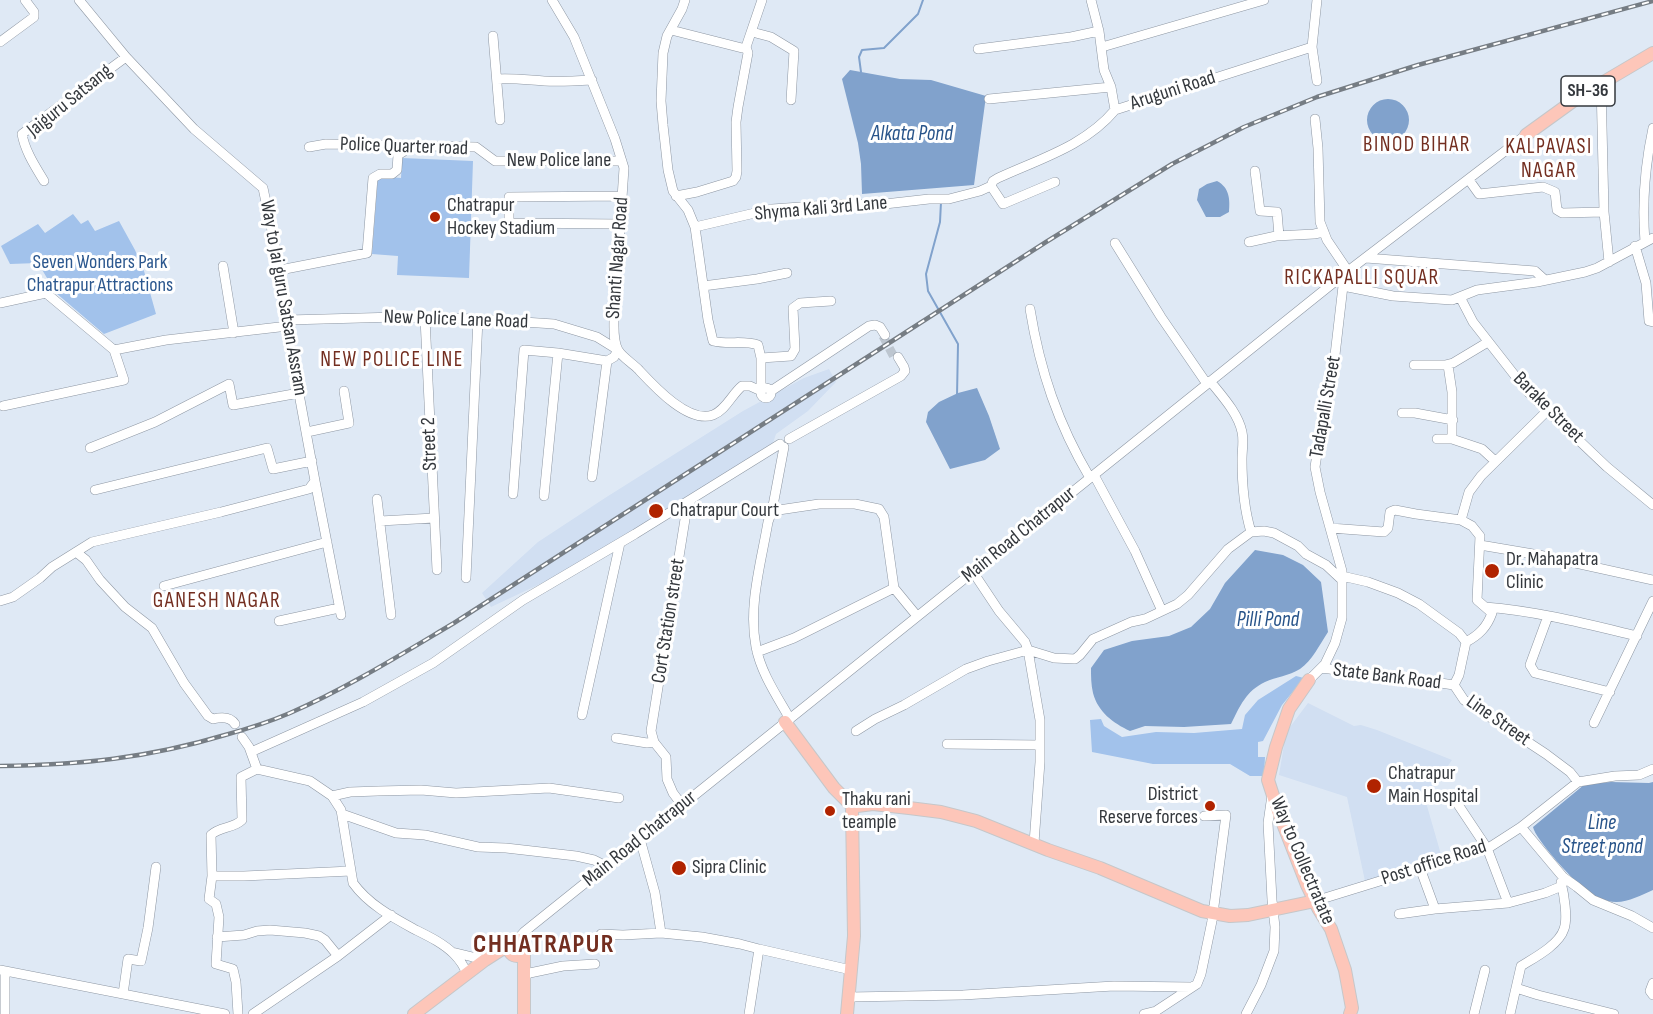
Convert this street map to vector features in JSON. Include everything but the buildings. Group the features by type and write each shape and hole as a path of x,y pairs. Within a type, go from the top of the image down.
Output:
{"main road":[{"name":"SH-36","path":"1527,135 1580,96 1653,53"},
{"name":"Way to Collectratate","path":"1309,680 1289,709 1268,780 1288,837 1315,901 1331,928 1345,970 1352,1008 1350,1014"},
{"path":"788,720 834,788 852,806 854,936 847,1014"},
{"name":"Post office Road","path":"852,806 873,804 941,812 976,821 1100,868 1202,911 1230,916 1248,915 1315,901"},
{"path":"417,1014 485,960 516,949"},
{"path":"516,949 525,974 524,1014"},
{"path":"417,1014 516,949"},
{"path":"516,949 519,1014"}],"street":[{"path":"0,42 34,17 34,12 26,0"},
{"name":"Way to Jai guru Satsan Assram","path":"79,0 126,57 194,129 264,188 340,611 279,621"},
{"name":"Shanti Nagar Road","path":"552,0 574,37 615,139 624,168 614,318 614,334 618,350"},
{"path":"685,0 667,36 663,53 661,101 668,170 673,190 688,210 695,227 713,341 758,345 768,392"},
{"path":"676,196 733,181 736,177 736,123 748,52 746,48 762,0"},
{"path":"1091,0 1100,31 1104,70 1111,87 1115,110"},
{"path":"1102,47 1264,0"},
{"path":"1317,0 1312,47 1317,81"},
{"path":"671,30 746,48"},
{"path":"978,49 1100,31"},
{"path":"752,32 771,37 794,51 790,100"},
{"path":"493,36 500,120"},
{"name":"Aruguni Road","path":"949,199 980,191 991,186 998,178 1075,144 1095,130 1115,110 1312,47"},
{"name":"Jaiguru Satsang","path":"44,181 30,157 22,134 126,57"},
{"path":"497,80 517,78 571,82 592,80"},
{"path":"1601,83 1604,212 1609,262"},
{"path":"988,99 1111,87"},
{"path":"1315,118 1320,222 1327,240 1348,271"},
{"path":"1341,282 1393,296 1452,300 1477,290 1537,282 1585,272 1609,262 1649,240 1644,223 1649,146 1653,128"},
{"name":"Main Road Chatrapur","path":"516,949 524,932 1092,476 1341,282 1348,271 1527,135"},
{"name":"Police Quarter road","path":"309,147 326,144 476,147 495,161"},
{"path":"280,270 367,253 373,178 380,174 392,174 397,170 398,155 403,152"},
{"name":"New Police lane","path":"495,161 622,161"},
{"path":"1255,171 1260,211 1277,212 1279,236"},
{"path":"1469,180 1479,194 1543,187 1555,192 1557,210 1562,213 1604,212"},
{"path":"991,186 1003,204 1055,182"},
{"path":"621,224 509,223 509,197 622,196"},
{"name":"Shyma Kali 3rd Lane","path":"695,227 772,209 843,204 876,205 949,199"},
{"path":"1249,242 1279,236 1324,232"},
{"path":"1115,243 1161,317 1239,420 1244,442 1242,474 1245,509 1251,532"},
{"path":"1635,246 1646,283 1649,321 1653,322"},
{"path":"1366,258 1535,271 1545,280"},
{"path":"223,266 234,333"},
{"path":"703,286 787,273"},
{"name":"Tadapalli Street","path":"1341,282 1335,355 1315,467 1342,576"},
{"path":"0,303 46,293 114,350 124,380 3,406"},
{"name":"Barake Street","path":"1460,297 1473,322 1527,391 1607,467 1653,505"},
{"path":"761,358 791,356 795,349 793,308 800,303 831,301"},
{"path":"1030,309 1048,388 1059,418 1074,451 1092,476 1135,551 1162,611"},
{"name":"New Police Lane Road","path":"114,350 166,340 234,333 288,323 340,318 425,318 554,324 597,337 618,350"},
{"name":"Street 2","path":"425,318 436,570"},
{"path":"466,578 478,319"},
{"path":"768,392 869,326 875,324 880,327 884,336"},
{"path":"1414,365 1448,364 1488,342"},
{"path":"513,494 524,350 607,361 614,357 618,350 674,404 701,416 713,415 722,409 734,392 742,386 768,392"},
{"path":"544,496 558,353"},
{"path":"788,720 765,674 757,652 754,609 768,522 785,442 791,433 900,373 901,367 896,358"},
{"path":"592,477 607,361"},
{"path":"1448,364 1452,392 1452,440"},
{"path":"90,448 155,422 229,384 233,405 300,393"},
{"path":"307,432 349,423 344,391"},
{"path":"1461,520 1469,492 1481,476 1548,410"},
{"path":"1402,413 1453,420"},
{"path":"1437,439 1452,440 1482,450 1495,460"},
{"path":"251,752 363,702 433,663 523,600 785,442"},
{"path":"95,490 267,448 273,469 312,461"},
{"path":"0,601 13,597 52,567 92,542 309,489 315,481"},
{"path":"377,499 391,615"},
{"name":"Cort Station street","path":"654,742 651,731 673,592 691,500"},
{"path":"772,511 819,504 855,504 879,509 884,518 894,588 917,616"},
{"path":"856,731 966,669 988,661 1028,650 1054,658 1075,659 1093,639 1131,622 1145,620 1188,595 1228,549 1251,532 1274,532 1342,576 1368,582 1398,593 1419,604 1459,633 1466,642 1488,623 1492,613 1477,600 1480,536 1472,526 1461,520 1395,510 1390,512 1388,528 1384,532 1330,528"},
{"path":"380,521 434,518"},
{"path":"164,586 327,542"},
{"path":"582,715 620,543"},
{"path":"1480,545 1539,555 1653,580"},
{"path":"76,552 86,560 100,580 125,607 152,628 184,683 208,716 213,719 223,717 235,723"},
{"path":"973,572 999,611 1025,642 1028,650 1040,720 1034,843"},
{"name":"State Bank Road","path":"1309,680 1325,663 1335,643 1342,618 1342,576"},
{"path":"757,652 794,638 894,588"},
{"path":"1594,723 1653,601"},
{"path":"1485,607 1548,616 1637,636"},
{"path":"1548,616 1530,665 1535,673 1610,692"},
{"name":"Line Street","path":"1466,642 1459,675 1454,685 1464,700 1546,754 1570,772 1578,782"},
{"name":"State Bank Road","path":"1321,668 1454,685"},
{"path":"242,736 257,769"},
{"path":"616,738 654,742 666,757 667,779 682,805"},
{"path":"947,744 1040,746"},
{"path":"238,1014 233,969 216,964 219,917 216,904 209,899 212,876 211,835 216,830 238,824 242,820 241,777 257,769 310,781 332,796 342,814 353,884 391,915 453,952 467,974"},
{"path":"1578,782 1639,775 1653,769"},
{"name":"Post office Road","path":"1315,901 1487,848 1521,827 1578,782"},
{"path":"332,796 378,790 456,793 549,788 619,798"},
{"path":"1246,1014 1261,985 1274,951 1275,927 1268,823 1272,793"},
{"path":"1455,800 1487,848 1508,903"},
{"path":"342,814 396,833 425,836 478,847 576,856 594,860 606,866"},
{"path":"1144,1014 1156,1011 1197,984 1201,974 1213,913 1226,815 1204,816"},
{"path":"1521,827 1563,876 1593,900 1632,916 1653,928"},
{"path":"640,839 655,893 661,933"},
{"path":"123,994 128,959 141,962 156,867"},
{"path":"1420,868 1435,909"},
{"path":"212,876 351,871"},
{"path":"1509,1014 1521,966 1550,948 1564,930 1565,913 1559,871"},
{"path":"1399,914 1508,903 1562,886"},
{"path":"253,1014 338,956 391,915"},
{"path":"217,937 270,930 305,933 326,940 338,956"},
{"path":"601,934 661,933 702,937 851,970"},
{"path":"749,1014 759,949"},
{"path":"453,952 485,960"},
{"path":"525,974 563,966 595,964"},
{"path":"1474,1014 1485,969"},
{"path":"4,1014 3,971 225,1014"},
{"path":"1653,982 1650,991 1653,995"},
{"path":"849,997 963,995 1114,986 1191,987"},
{"path":"1516,988 1538,996 1614,1014"}],"shaded area":[{"path":"829,369 836,382 808,411 776,434 773,443 661,515 557,576 491,607 482,593 538,542 743,411 804,378"},
{"name":"Chatrapur Main Hospital","path":"1308,703 1354,726 1361,725 1377,730 1452,760 1425,799 1442,858 1365,881 1347,797 1279,775 1285,739 1290,727"}],"green space":[{"name":"Chatrapur Hockey Stadium","path":"402,158 473,161 469,278 397,275 398,256 372,254 378,176 401,178"},
{"name":"Seven Wonders Park Chatrapur Attractions","path":"73,214 81,224 88,220 95,231 119,221 144,271 156,314 104,334 56,293 38,263 10,264 1,246 38,224 45,233"},
{"path":"1296,676 1304,678 1282,705 1263,741 1258,742 1258,757 1265,757 1264,776 1250,776 1230,764 1153,764 1092,752 1090,720 1101,719 1104,726 1122,737 1156,732 1194,733 1242,729 1245,715 1258,700"}],"water":[{"name":"Alkata Pond","path":"850,70 900,79 931,80 986,96 974,185 862,194 858,143 842,79"},
{"path":"1388,99 1403,105 1409,120 1403,135 1388,141 1373,135 1367,120 1373,105"},
{"path":"1217,181 1227,191 1229,212 1220,217 1206,217 1197,200 1199,189"},
{"path":"977,388 1000,449 985,460 950,469 926,422 928,412 939,402 958,393"},
{"name":"Pilli Pond","path":"1255,550 1283,555 1303,565 1321,582 1328,632 1308,662 1300,669 1265,682 1253,690 1244,700 1231,724 1184,727 1145,726 1130,731 1107,716 1095,700 1091,677 1091,668 1104,650 1132,641 1169,636 1191,627 1210,609 1225,583"},
{"name":"Line Street pond","path":"1653,782 1653,890 1620,902 1608,901 1582,887 1548,851 1533,827 1585,784"}],"waterway":[{"path":"861,72 859,57 862,50 884,48 918,14 923,0"},
{"path":"941,202 940,222 926,274 928,291 958,344 957,396"}],"tunnel":[{"path":"883,336 895,359"}],"railway":[{"path":"0,766 86,762 141,755 197,743 250,728 311,703 373,671 454,623 1046,242 1172,164 1244,127 1317,97 1418,65 1653,1"}],"place":[{"name":"Chatrapur Hockey Stadium","path":"435,217"},
{"name":"Chatrapur Court","path":"656,511"},
{"name":"Dr. Mahapatra Clinic","path":"1492,571"},
{"name":"Chatrapur Main Hospital","path":"1374,786"},
{"name":"District Reserve forces","path":"1210,806"},
{"name":"Thaku rani teample","path":"830,811"},
{"name":"Sipra Clinic","path":"679,868"}],"district":[{"name":"BINOD BIHAR","path":"1417,146"},
{"name":"KALPAVASI NAGAR","path":"1549,160"},
{"name":"RICKAPALLI SQUAR","path":"1362,279"},
{"name":"NEW POLICE LINE","path":"392,361"},
{"name":"GANESH NAGAR","path":"217,602"},
{"name":"CHHATRAPUR","path":"544,945"}]}
